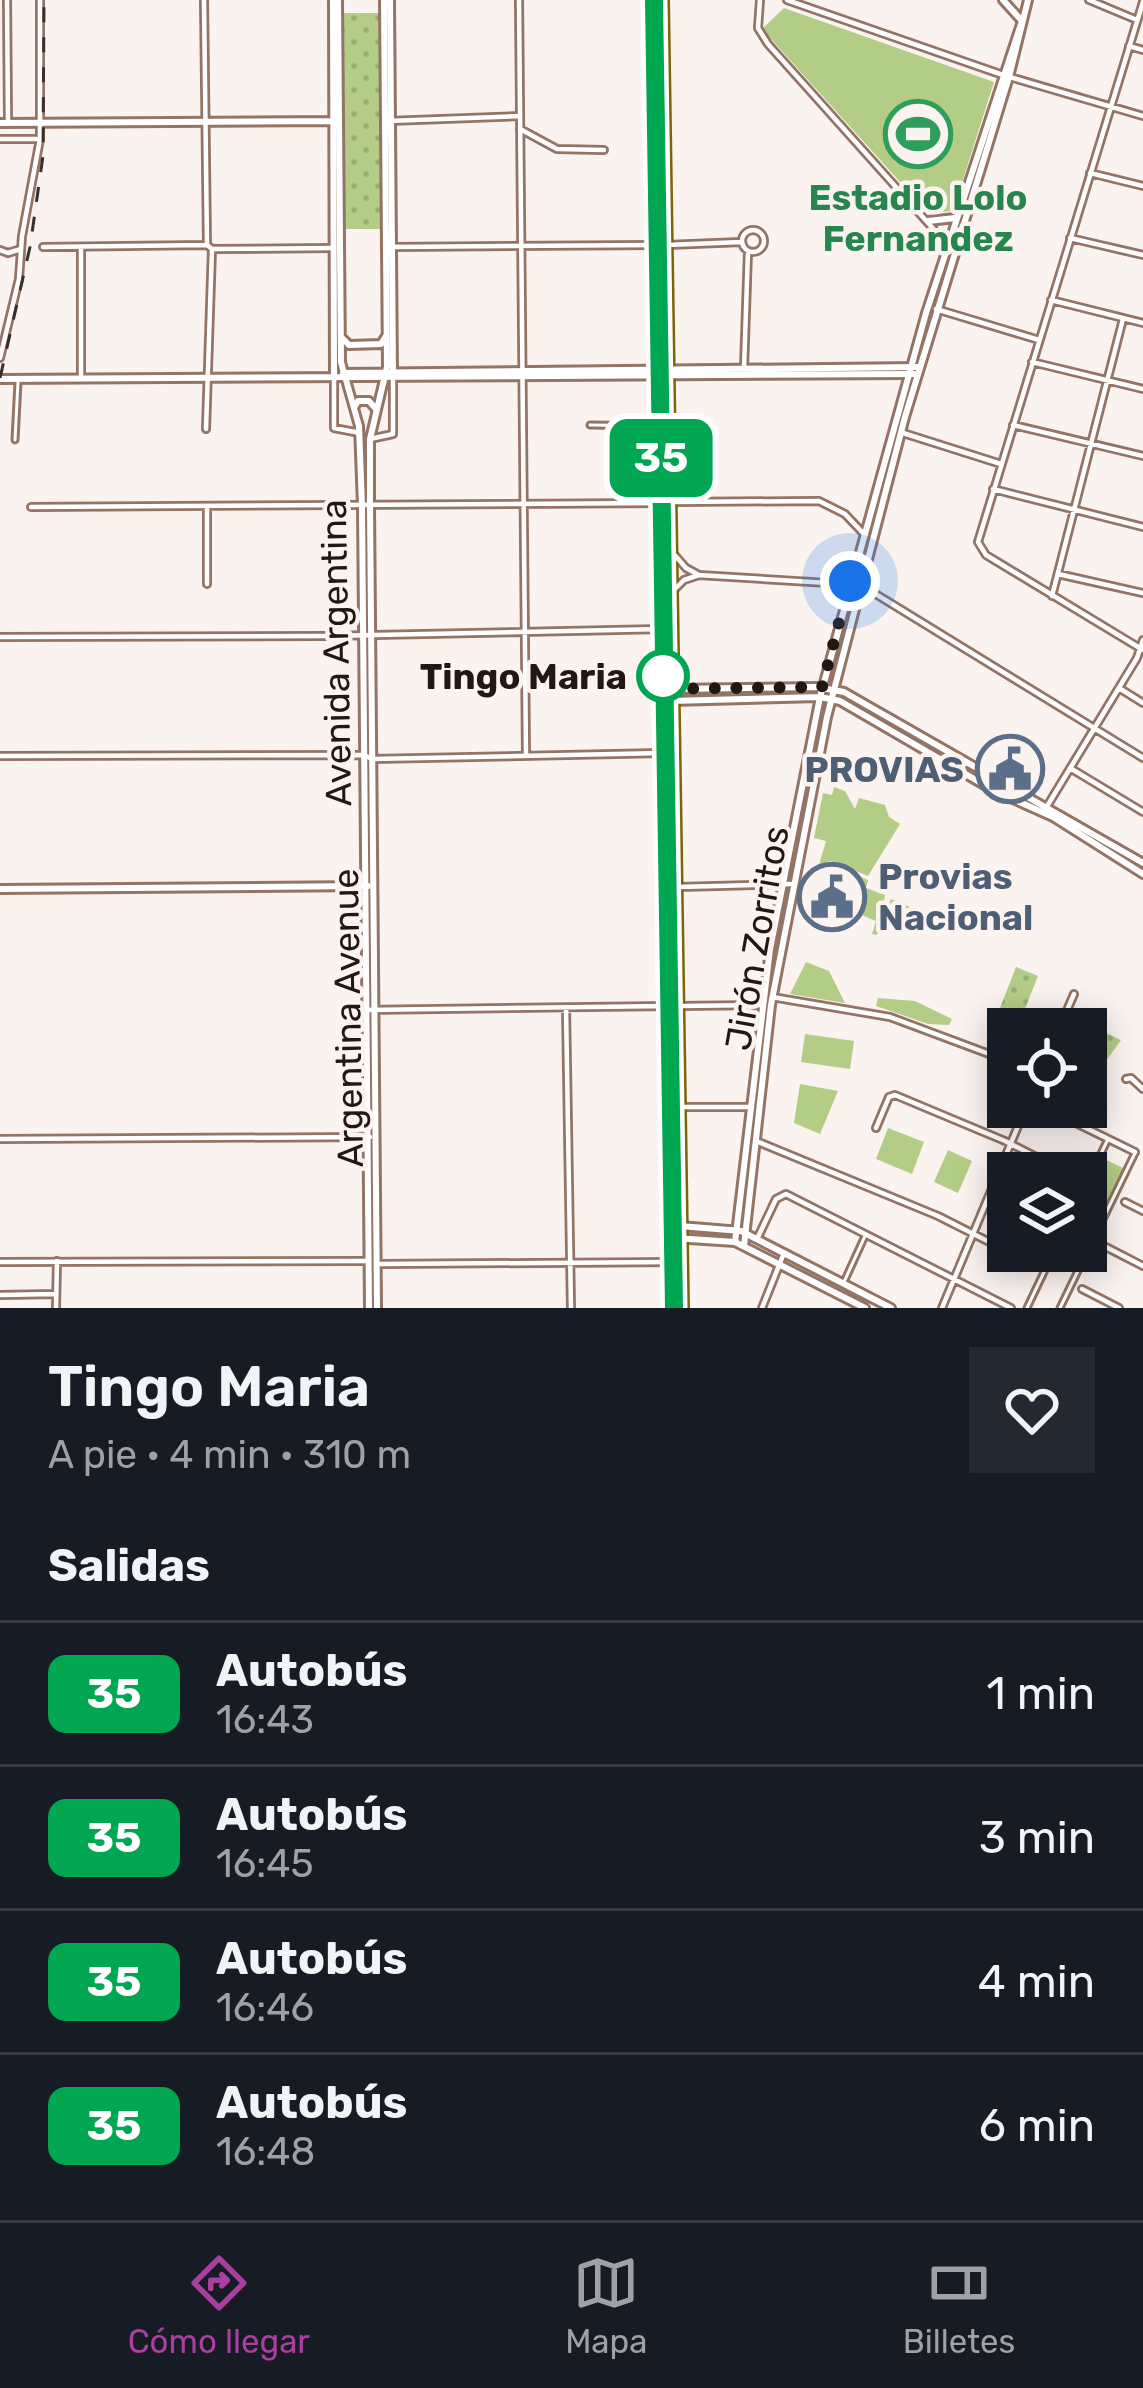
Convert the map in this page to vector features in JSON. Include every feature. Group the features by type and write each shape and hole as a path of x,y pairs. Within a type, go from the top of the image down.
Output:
{"main road":[{"path":"335,0 334,248 340,375"},
{"name":"Avenida Argentina","path":"335,0 340,375 360,433 366,506 373,1308"},
{"path":"367,634 370,439 389,376 387,0"},
{"path":"658,0 665,373 663,629 668,689"},
{"path":"1003,0 1022,21"},
{"name":"Jirón Zorritos","path":"741,1232 782,884 822,687 863,533 1028,0"},
{"name":"Jirón Zorritos","path":"740,1244 749,1107 832,694 913,371 936,310 958,216 1006,76"},
{"path":"4,124 333,121"},
{"path":"928,221 958,216"},
{"path":"389,247 389,376"},
{"path":"340,334 343,342 353,346 381,344 387,335"},
{"path":"665,373 846,371"},
{"path":"0,379 913,371"},
{"path":"665,373 661,426 672,551 668,700 683,1308"},
{"path":"354,411 358,401 369,401 376,413"},
{"path":"668,689 822,687 998,794 1046,809 1143,863"},
{"path":"668,700 832,694"},
{"path":"670,753 678,887 674,1006 680,1107 674,1308"},
{"path":"1046,809 1143,874"},
{"path":"0,889 369,886"},
{"path":"678,1232 741,1232 891,1308"},
{"path":"678,1232 740,1244 866,1308"}],"street":[{"path":"4,124 7,0"},
{"path":"0,358 19,279 42,123 40,0"},
{"path":"204,0 209,247 206,429"},
{"path":"519,0 526,756"},
{"path":"760,0 757,23 767,44 951,248"},
{"path":"787,0 1006,76 1143,116"},
{"path":"816,10 819,0"},
{"path":"1089,0 1137,20"},
{"path":"1142,649 978,547 1143,2"},
{"path":"1129,46 1143,50"},
{"path":"388,121 520,116"},
{"path":"520,129 557,149 604,150"},
{"path":"0,139 40,139"},
{"path":"1090,173 1143,186"},
{"path":"742,242 750,230 763,235 761,249 748,251"},
{"path":"1070,238 1143,255"},
{"path":"389,247 742,242"},
{"path":"742,242 748,251 744,369"},
{"path":"43,247 334,248"},
{"path":"81,247 81,376"},
{"path":"0,250 21,249"},
{"path":"1051,300 1143,323"},
{"path":"936,310 1039,340"},
{"path":"1052,596 1124,319"},
{"path":"1032,362 1143,389"},
{"path":"340,375 334,428 360,433"},
{"path":"370,439 394,431 389,376"},
{"path":"15,440 18,377"},
{"path":"1013,424 1143,456"},
{"path":"590,425 661,426"},
{"path":"901,432 1001,464"},
{"path":"993,490 1143,527"},
{"path":"31,507 819,501 845,514 863,533"},
{"path":"207,507 207,584"},
{"path":"672,551 686,568 699,574 861,585 1143,758"},
{"path":"370,554 380,554"},
{"path":"672,596 684,580 699,574"},
{"path":"1058,574 1143,593"},
{"path":"0,637 663,629"},
{"path":"1046,809 1142,649 1143,640"},
{"path":"1119,688 1143,703"},
{"path":"0,756 670,753"},
{"path":"1070,768 1143,812"},
{"path":"678,887 791,884"},
{"path":"1067,1008 1073,994"},
{"path":"370,1010 768,1003 890,1017 987,1053"},
{"path":"566,1007 571,1308"},
{"path":"1126,1079 1143,1089"},
{"path":"876,1128 889,1097 895,1095 1027,1152"},
{"path":"680,1107 749,1107"},
{"path":"1009,1152 1018,1128"},
{"path":"1060,1308 1136,1152 1087,1128"},
{"path":"0,1139 372,1137"},
{"path":"1101,1152 1108,1138"},
{"path":"754,1140 987,1241"},
{"path":"757,1239 776,1198 790,1196 1011,1308"},
{"path":"1125,1202 1143,1211"},
{"path":"942,1308 987,1208"},
{"path":"844,1284 866,1234"},
{"path":"1107,1248 1143,1266"},
{"path":"762,1308 784,1253"},
{"path":"56,1308 57,1261"},
{"path":"0,1262 674,1262"},
{"path":"1027,1308 1044,1272"},
{"path":"1082,1289 1118,1308"},
{"path":"0,1295 56,1294"}],"green space":[{"name":"Estadio Lolo Fernandez","path":"784,8 994,82 953,211 928,213 762,29"},
{"path":"342,13 379,13 382,229 344,229"},
{"path":"834,787 845,791 855,809 859,798 885,805 889,817 900,824 868,876 831,861 819,865 826,841 814,838 823,793 832,795"},
{"path":"831,865 868,880 866,888 885,895 884,901 891,899 915,909 872,934 876,921 852,911 853,899 839,896 827,872 819,875"},
{"path":"806,962 829,971 845,1003 790,994"},
{"path":"1016,967 1038,976 1025,1008 1000,1008"},
{"path":"878,998 915,1001 952,1019 949,1025 928,1024 876,1006"},
{"path":"1107,1033 1121,1040 1107,1060"},
{"path":"805,1034 854,1041 850,1069 801,1062"},
{"path":"800,1084 838,1091 820,1134 794,1123"},
{"path":"888,1128 924,1142 912,1174 876,1159"},
{"path":"948,1150 972,1161 958,1193 934,1182"},
{"path":"1107,1160 1125,1169 1107,1206"}],"railway":[{"path":"0,378 30,247 43,156 44,0"}],"bus line":[{"name":"35","path":"654,0 674,1308"}],"place":[{"name":"Estadio Lolo Fernandez","path":"918,134"},
{"name":"Tingo Maria","path":"663,676"},
{"name":"PROVIAS","path":"1010,769"},
{"name":"Provias Nacional","path":"832,897"}],"route":[{"path":"663,676 663,689 822,687 850,581"}]}
